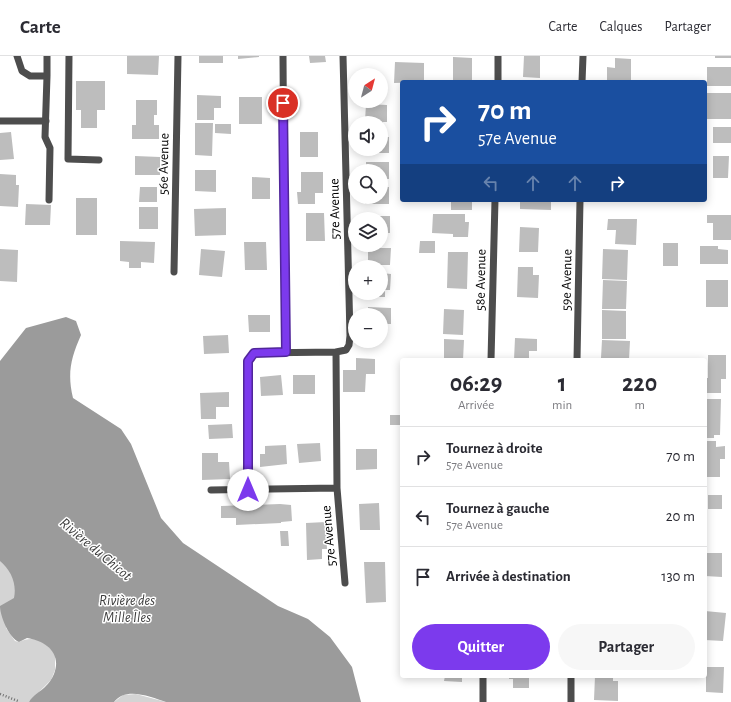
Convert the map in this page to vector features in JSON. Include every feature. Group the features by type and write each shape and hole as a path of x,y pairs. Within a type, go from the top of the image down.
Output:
{"street":[{"path":"17,56 24,74 47,76"},
{"path":"47,56 45,137 50,148 50,200"},
{"path":"69,56 68,159 99,160"},
{"name":"56e Avenue","path":"174,272 178,56"},
{"path":"282,56 286,352"},
{"name":"57e Avenue","path":"343,56 350,345 346,350 336,352 337,488 346,583"},
{"path":"498,56 498,80"},
{"path":"582,80 583,56"},
{"path":"0,121 46,120"},
{"name":"58e Avenue","path":"491,358 495,202"},
{"name":"59e Avenue","path":"577,358 580,202"},
{"path":"248,490 248,361 254,353 336,352"},
{"name":"57e Avenue","path":"211,490 337,488"},
{"path":"483,678 483,702"},
{"path":"571,678 571,702"}],"path":[{"path":"0,694 18,701"}],"shaded area":[{"path":"0,548 40,565 6,628 15,641 19,642 29,639 39,640 48,646 55,654 55,670 51,680 29,702 0,702"},
{"path":"136,694 166,702 114,702 123,695"}],"water":[{"name":"Rivière des Mille Îles","path":"66,317 76,321 81,335 72,358 70,373 73,398 121,429 131,444 161,518 183,543 278,606 308,619 330,637 352,667 361,702 166,702 139,694 132,694 119,697 114,702 29,702 51,679 56,667 56,660 51,649 40,642 27,638 19,642 15,640 3,621 0,610 0,606 14,598 15,588 10,573 0,561 0,361 26,328"}],"building":[{"path":"127,56 159,56 158,75 127,74"},
{"path":"199,56 223,56 223,63 199,63"},
{"path":"238,56 259,56 259,57 238,59"},
{"path":"309,56 325,56 326,62 310,63"},
{"path":"524,56 540,56 540,78 523,77"},
{"path":"715,56 731,56 731,58 715,58"},
{"path":"453,57 472,58 472,80 453,80"},
{"path":"615,58 631,59 631,80 607,80 607,67 615,68"},
{"path":"395,62 424,63 424,80 400,80 400,83 394,83"},
{"path":"707,67 731,67 731,86 707,86"},
{"path":"76,81 105,81 105,110 97,110 97,128 81,128 81,110 76,110"},
{"path":"707,93 731,93 731,119 707,119"},
{"path":"197,95 221,96 221,108 214,108 214,120 197,120"},
{"path":"239,97 262,97 262,124 239,124"},
{"path":"136,100 157,100 157,115 154,115 154,125 159,125 159,139 132,139 132,125 136,125"},
{"path":"366,108 387,108 387,116 365,116"},
{"path":"195,123 213,123 212,156 195,155"},
{"path":"215,124 231,124 231,134 215,133"},
{"path":"713,127 731,127 731,143 713,143"},
{"path":"11,132 14,159 0,160 0,133"},
{"path":"300,132 318,132 318,157 300,157"},
{"path":"388,137 389,137 388,153"},
{"path":"135,156 160,157 160,175 135,175"},
{"path":"713,156 729,156 728,178 713,178"},
{"path":"366,162 389,162 389,179 388,164 366,164"},
{"path":"195,170 216,170 216,192 195,191"},
{"path":"301,172 323,172 323,193 315,193 315,204 298,204 297,192 301,192"},
{"path":"0,174 16,175 16,185 19,185 18,207 0,206"},
{"path":"252,177 270,178 270,199 252,199"},
{"path":"140,187 157,187 157,202 139,202"},
{"path":"388,187 389,187 388,204"},
{"path":"76,198 97,198 97,235 76,235"},
{"path":"451,202 472,202 472,210 451,210"},
{"path":"520,202 551,202 551,210 520,209"},
{"path":"26,204 51,205 50,225 25,225"},
{"path":"139,207 158,207 158,229 139,229"},
{"path":"226,208 226,235 195,236 194,209"},
{"path":"306,213 324,213 325,241 306,241"},
{"path":"433,214 465,214 465,222 469,222 468,237 453,237 453,234 432,233"},
{"path":"707,215 731,215 731,240 713,240 713,223 707,223"},
{"path":"388,216 390,216 390,233 388,233"},
{"path":"608,219 637,219 636,245 615,244 616,230 607,230"},
{"path":"520,227 539,228 538,252 519,252"},
{"path":"120,241 155,242 154,263 141,262 141,268 129,268 129,262 120,261"},
{"path":"420,241 435,241 435,253 419,253"},
{"path":"244,242 266,242 267,270 245,270"},
{"path":"663,243 678,243 678,266 663,266"},
{"path":"700,246 718,246 718,249 728,250 728,264 700,264"},
{"path":"388,248 391,248 390,265 388,265 388,260 368,260 368,252 388,252"},
{"path":"0,249 18,250 17,282 0,281"},
{"path":"201,249 225,251 222,277 199,275"},
{"path":"603,249 628,250 627,280 602,279"},
{"path":"448,252 468,252 467,289 447,288"},
{"path":"518,267 533,267 533,275 539,275 538,298 517,297"},
{"path":"388,274 391,274 390,290 388,290"},
{"path":"603,280 627,281 626,309 602,309"},
{"path":"706,280 728,280 728,307 706,307"},
{"path":"368,307 391,308 391,324 388,324 388,308"},
{"path":"444,309 464,310 463,335 443,334"},
{"path":"602,310 626,311 626,339 602,339"},
{"path":"248,315 270,315 270,332 249,332"},
{"path":"228,335 229,353 204,354 203,336"},
{"path":"515,338 537,339 537,351 529,351 529,358 514,358"},
{"path":"444,339 464,340 463,358 444,358"},
{"path":"602,340 630,341 629,358 601,358"},
{"path":"708,355 726,355 726,379 721,379 721,393 707,393"},
{"path":"356,358 375,359 375,374 366,374 365,392 343,392 343,370 356,370"},
{"path":"281,375 283,395 261,396 260,377"},
{"path":"293,375 315,375 315,394 293,394"},
{"path":"229,392 229,407 216,407 216,419 201,419 200,393"},
{"path":"707,399 721,399 720,435 714,435 714,438 707,438"},
{"path":"390,415 400,415 400,425 390,425"},
{"path":"232,424 233,438 209,439 208,425"},
{"path":"707,441 716,441 716,447 725,446 725,459 720,459 720,477 707,477"},
{"path":"320,443 321,461 299,463 297,444"},
{"path":"286,445 287,464 260,467 260,454 265,454 265,446"},
{"path":"356,449 377,449 377,469 356,470"},
{"path":"202,453 218,453 218,462 229,462 230,479 202,480"},
{"path":"708,495 722,495 722,509 708,509"},
{"path":"379,503 380,530 360,530 359,504"},
{"path":"291,505 292,521 281,523 236,525 236,518 221,518 221,506"},
{"path":"326,522 327,549 322,549 322,559 307,560 306,523"},
{"path":"280,531 288,531 289,546 281,546"},
{"path":"707,553 722,553 722,577 707,576"},
{"path":"364,562 385,562 386,602 366,603"},
{"path":"707,611 726,613 723,641 707,640"},
{"path":"707,667 724,667 723,693 706,692"},
{"path":"445,678 462,678 462,682 444,681"},
{"path":"529,678 529,688 513,688 513,679 509,679"},
{"path":"595,678 613,678 613,681 618,681 618,701 594,700"}],"route":[{"path":"248,490 248,361 254,353 286,352 283,103"}],"water label":[{"name":"Rivière du Chicot","path":"96,549"}]}
